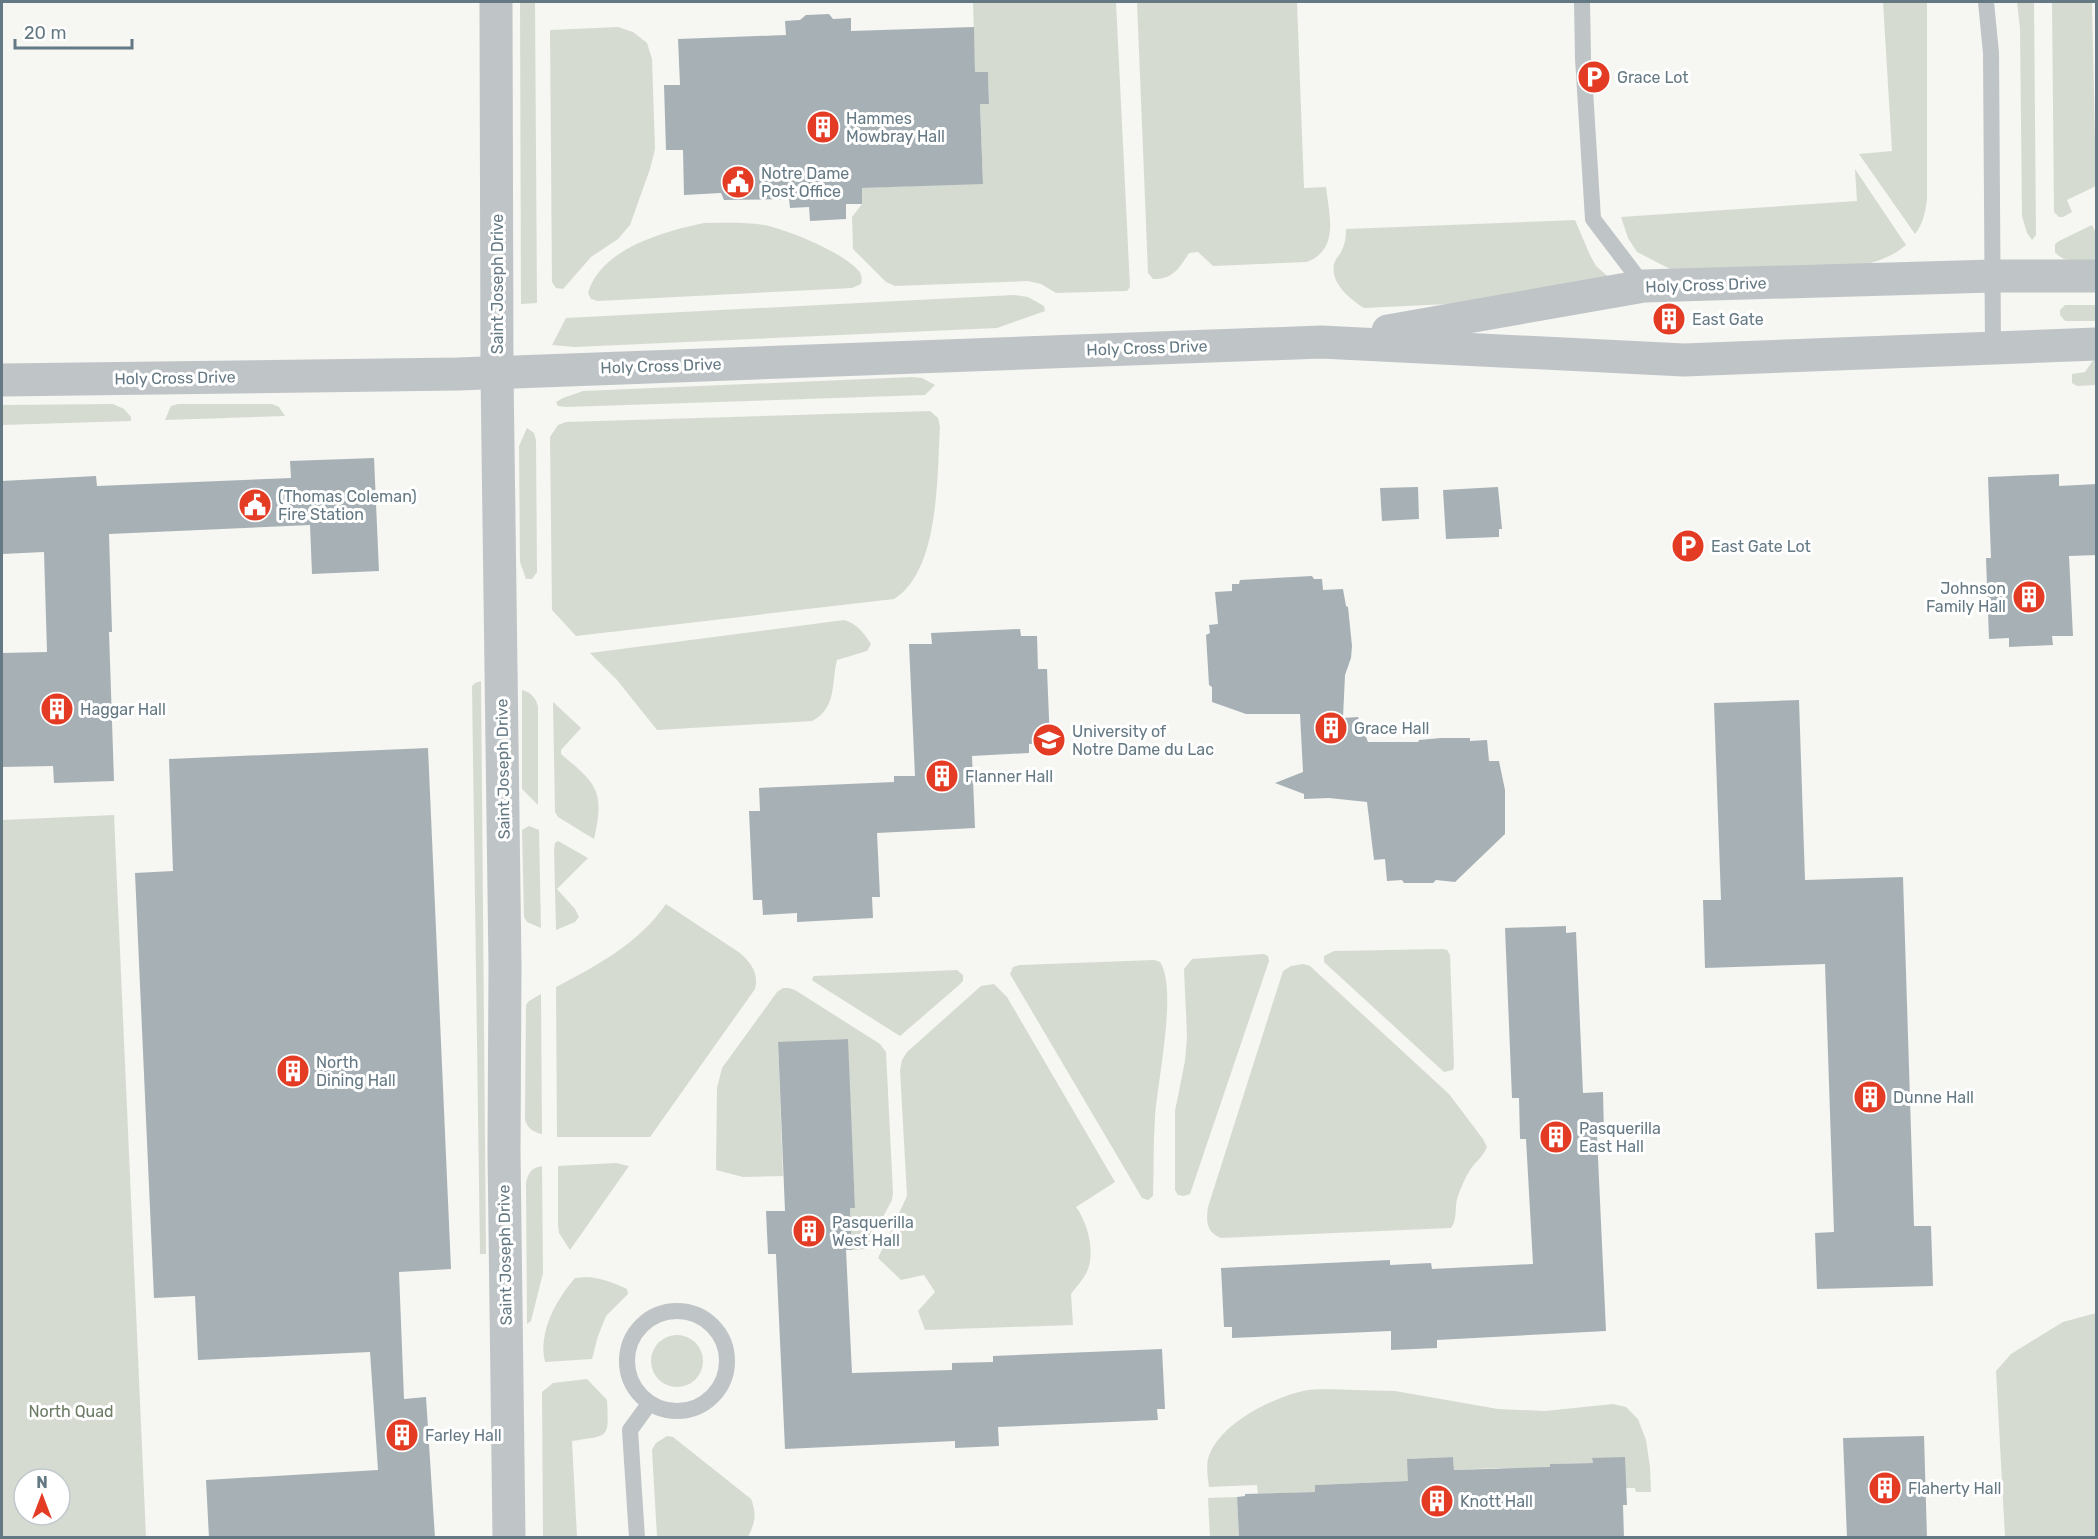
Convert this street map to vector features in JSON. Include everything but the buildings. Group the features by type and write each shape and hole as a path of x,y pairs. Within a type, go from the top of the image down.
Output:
{"street":[{"name":"Saint Joseph Drive","path":"496,2 497,372 505,966 504,1152 509,1538"},
{"name":"Holy Cross Drive","path":"1321,342 1644,286 1993,276 2097,276"},
{"name":"Holy Cross Drive","path":"2,380 497,372 1321,342 1684,360 1993,346 2097,344"}],"lane":[{"path":"1582,2 1583,58 1593,219 1644,286"},
{"path":"1986,2 1991,53 1993,346"},
{"path":"669,1312 685,1312 699,1316 713,1326 722,1339 727,1354 726,1371 721,1386 710,1399 697,1408 681,1412 664,1410 649,1404 638,1394 630,1381 626,1366 627,1351 633,1336 642,1325 655,1316 669,1312"},
{"path":"637,1538 630,1430 649,1404"}],"green space":[{"path":"520,2 535,2 537,303 521,304"},
{"path":"973,2 1116,2 1130,287 1127,291 1056,293 1041,284 1028,281 895,286 886,282 853,249 852,217 862,204 862,188 983,183 980,104 989,103 988,72 975,72"},
{"path":"1137,2 1297,2 1304,188 1326,187 1330,220 1328,240 1324,249 1317,256 1307,262 1213,266 1198,252 1189,253 1171,275 1153,279 1148,273"},
{"path":"1883,2 1927,2 1927,200 1923,218 1915,234 1859,154 1892,151"},
{"path":"2017,2 2034,2 2036,235 2032,240 2027,233 2022,216 2020,29"},
{"path":"2052,2 2092,2 2096,186 2067,200 2072,212 2063,217 2059,217 2054,212"},
{"path":"618,27 633,32 647,43 652,59 655,149 630,225 618,239 591,257 563,289 556,288 552,282 550,30"},
{"path":"1855,169 1906,245 1886,258 1863,265 1680,274 1637,252 1628,238 1621,217 1857,201"},
{"path":"1575,220 1596,266 1613,281 1512,301 1364,308 1342,290 1335,278 1334,264 1343,247 1346,229"},
{"path":"704,223 764,225 801,237 828,249 851,264 860,273 861,284 852,288 598,301 591,299 588,293 595,278 620,254 653,237"},
{"path":"2092,225 2096,233 2096,261 2068,260 2055,252 2055,244 2059,241"},
{"path":"1014,295 1028,297 1044,306 1045,311 997,328 575,347 552,345 566,318"},
{"path":"2065,305 2096,305 2096,321 2065,321 2060,315 2060,310"},
{"path":"2096,356 2096,385 2077,386 2072,383 2072,374 2085,372"},
{"path":"922,378 935,385 925,395 566,407 558,406 556,402 583,391"},
{"path":"113,404 124,409 131,417 131,421 2,425 2,405"},
{"path":"178,404 272,404 279,407 285,416 165,420 171,406"},
{"path":"930,411 938,418 940,427 933,520 928,545 920,567 909,585 894,599 576,636 552,610 550,437 558,425 566,422"},
{"path":"527,428 534,433 536,440 537,572 532,579 526,579 520,562 519,446"},
{"path":"844,620 859,629 871,644 867,651 837,660 832,695 826,709 812,721 657,730 617,680 590,653"},
{"path":"481,681 486,1254 480,1254 472,686"},
{"path":"522,690 533,696 538,707 538,805 522,789"},
{"path":"553,702 581,728 561,750 561,754 583,773 595,790 599,810 594,839 558,817 555,812"},
{"name":"North Quad","path":"114,815 146,1537 2,1537 2,820"},
{"path":"529,826 539,830 541,928 527,922 524,917 522,830"},
{"path":"558,841 588,858 557,889 579,917 575,922 556,930 554,850 555,843"},
{"path":"666,904 740,953 755,973 755,989 650,1137 557,1137 556,987 602,962 630,942 643,931"},
{"path":"1447,950 1450,955 1454,1066 1453,1070 1444,1072 1324,962 1324,956 1334,951"},
{"path":"1264,954 1268,956 1269,961 1190,1194 1178,1195 1175,1190 1175,1111 1185,1061 1187,1037 1184,969 1192,959"},
{"path":"1154,960 1160,962 1165,975 1167,1014 1155,1118 1153,1196 1148,1200 1142,1198 1010,974 1013,967 1020,965"},
{"path":"1303,964 1310,966 1449,1094 1483,1139 1487,1147 1463,1183 1451,1228 1221,1238 1212,1233 1207,1221 1208,1207 1283,971 1291,966"},
{"path":"957,970 963,975 963,981 900,1036 812,979 814,976"},
{"path":"994,984 1007,997 1115,1182 1076,1207 1086,1227 1091,1251 1088,1270 1071,1294 1073,1325 925,1330 918,1311 935,1292 924,1275 901,1280 878,1258 907,1196 900,1070 907,1052 981,986"},
{"path":"783,988 795,990 880,1044 886,1052 893,1193 892,1200 866,1249 852,1250 850,1208 855,1208 847,1039 778,1043 783,1176 743,1177 716,1170 717,1088 722,1068 777,992"},
{"path":"541,994 542,1134 531,1129 525,1120 526,1005"},
{"path":"616,1163 629,1166 570,1250 559,1233 558,1226 558,1166"},
{"path":"542,1166 543,1273 531,1321 527,1324 526,1183 531,1171"},
{"path":"587,1277 627,1289 628,1294 606,1316 592,1359 545,1362 544,1339 555,1306 575,1278"},
{"path":"2096,1313 2096,1537 2005,1537 1996,1371 2011,1354 2063,1322"},
{"path":"677,1335 687,1337 695,1343 701,1351 703,1361 701,1371 695,1379 687,1385 677,1387 667,1385 659,1379 653,1371 651,1361 653,1351 659,1343 667,1337"},
{"path":"587,1379 607,1400 608,1422 607,1429 600,1436 572,1441 577,1537 543,1537 542,1392 553,1383"},
{"path":"1322,1389 1395,1391 1498,1409 1545,1411 1613,1404 1626,1407 1638,1419 1646,1440 1651,1492 1636,1492 1635,1488 1626,1488 1592,1458 1593,1463 1550,1464 1550,1471 1497,1468 1454,1470 1453,1457 1408,1459 1408,1481 1315,1485 1315,1492 1258,1494 1257,1485 1209,1487 1207,1462 1213,1447 1234,1424 1261,1407 1303,1391"},
{"path":"667,1436 673,1437 751,1499 754,1518 748,1537 657,1537 652,1450 656,1443"},
{"path":"1237,1497 1239,1537 1210,1537 1208,1498"}],"place":[{"name":"Grace Lot","path":"1594,77"},
{"name":"Hammes Mowbray Hall","path":"823,127"},
{"name":"Notre Dame Post Office","path":"738,182"},
{"name":"East Gate","path":"1669,319"},
{"name":"(Thomas Coleman) Fire Station","path":"255,505"},
{"name":"East Gate Lot","path":"1688,546"},
{"name":"Johnson Family Hall","path":"2029,597"},
{"name":"Haggar Hall","path":"57,709"},
{"name":"Grace Hall","path":"1331,728"},
{"name":"University of Notre Dame du Lac","path":"1049,740"},
{"name":"Flanner Hall","path":"942,776"},
{"name":"North Dining Hall","path":"293,1071"},
{"name":"Dunne Hall","path":"1870,1097"},
{"name":"Pasquerilla East Hall","path":"1556,1137"},
{"name":"Pasquerilla West Hall","path":"809,1231"},
{"name":"Farley Hall","path":"402,1435"},
{"name":"Flaherty Hall","path":"1885,1488"},
{"name":"Knott Hall","path":"1437,1501"}]}
